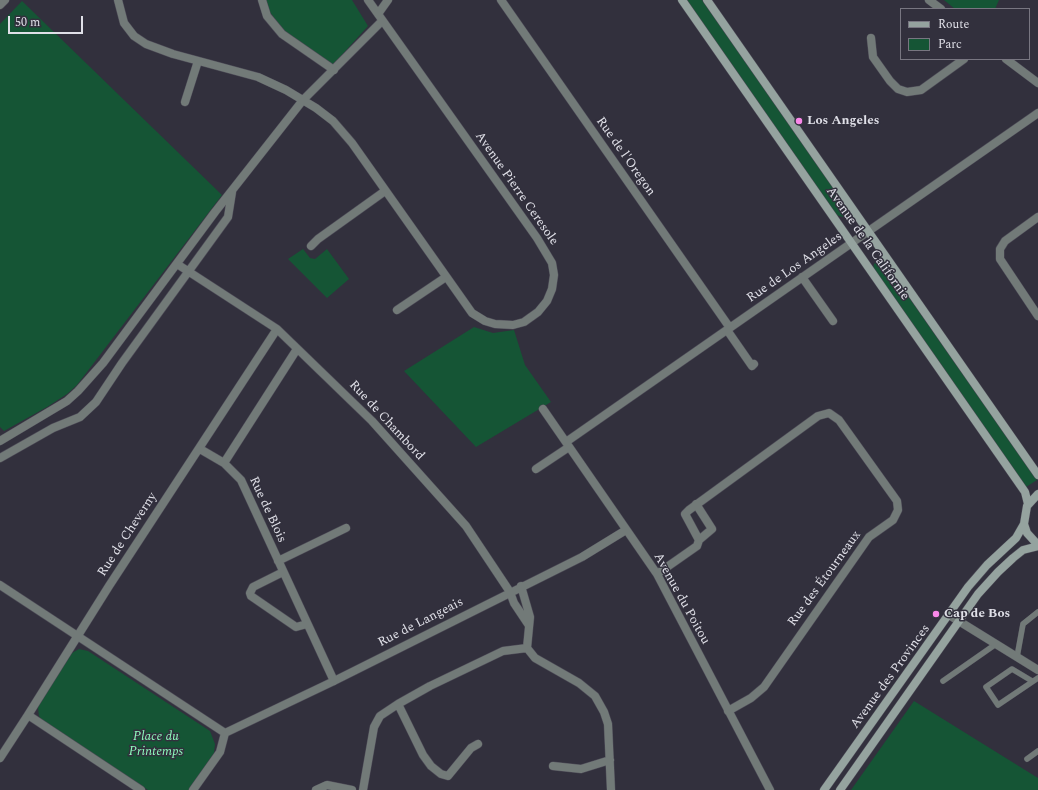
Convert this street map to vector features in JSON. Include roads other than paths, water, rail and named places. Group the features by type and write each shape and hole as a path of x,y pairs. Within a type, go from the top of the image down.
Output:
{"street":[{"path":"0,5 5,0"},
{"name":"Avenue Pierre Ceresole","path":"118,0 124,23 141,41 173,54 258,77 303,100 333,121 343,132 466,306 478,317 495,324 513,325 524,322 538,312 547,301 552,289 554,275 552,263 545,250 368,0"},
{"path":"262,0 267,16 282,34 334,70"},
{"path":"0,441 67,401 103,363 303,100 334,70 380,18 388,0"},
{"name":"Rue de l'Oregon","path":"501,0 752,366 754,364"},
{"name":"Avenue de la Californie","path":"682,0 1025,492 1028,504"},
{"name":"Avenue de la Californie","path":"707,0 1038,475"},
{"path":"929,0 939,8"},
{"path":"871,38 873,57 898,89 908,92 921,90 963,60"},
{"path":"1007,60 1038,83"},
{"path":"185,102 198,61"},
{"name":"Rue de Los Angeles","path":"536,470 568,444 728,329 1038,113"},
{"path":"311,246 318,239 385,191"},
{"path":"0,458 53,428 80,417 90,409 108,387 116,372 228,217 232,192"},
{"path":"1038,217 1005,241 1000,249 1000,259 1038,316"},
{"name":"Rue de Chambord","path":"178,264 277,329 372,421 466,526 510,592 514,603 528,624"},
{"path":"397,310 446,277"},
{"path":"802,277 833,321"},
{"name":"Rue de Cheverny","path":"77,636 277,329"},
{"path":"200,449 224,463 297,349"},
{"path":"103,363 116,372"},
{"name":"Avenue du Poitou","path":"543,410 657,574 770,790"},
{"name":"Rue des Étourneaux","path":"699,540 686,514 696,504 818,416 829,413 839,420 897,501 898,510 893,520 869,536 764,687 751,698 728,711"},
{"path":"46,414 53,428"},
{"name":"Rue de Blois","path":"224,463 241,480 334,681"},
{"path":"1038,494 1028,504 1024,514 1024,524 1027,533 1038,545"},
{"path":"657,574 697,546 699,540 712,529 696,504"},
{"name":"Avenue des Provinces","path":"824,790 949,614 986,565 1016,538 1024,524"},
{"path":"278,561 346,528"},
{"name":"Rue de Langeais","path":"225,733 334,681 521,586 582,557 626,530"},
{"name":"Avenue des Provinces","path":"840,790 978,594 998,572 1023,550 1038,545"},
{"path":"283,572 253,587 250,593 252,596 296,627 307,624"},
{"path":"0,585 225,733 220,752 193,790"},
{"path":"521,586 530,617 528,624 527,648 535,658 579,683 595,696 604,712 608,724 611,790"},
{"path":"949,614 1038,670"},
{"path":"0,758 77,636"},
{"path":"363,790 374,727 380,716 398,704 503,651 527,648"},
{"path":"398,704 423,755 431,766 440,774 448,776 471,748 478,744"},
{"path":"28,715 141,790"},
{"path":"553,766 581,769 610,760"},
{"path":"316,790 327,785 352,790"}],"lane":[{"path":"1017,657 1023,624 1038,612"},
{"path":"943,681 996,644"},
{"path":"1032,682 1012,669 986,687 998,705 1038,678"},
{"path":"1027,759 1038,752"}],"place":[{"name":"Los Angeles","path":"799,121"},
{"name":"Cap de Bos","path":"936,614"}],"park label":[{"name":"Place du Printemps","path":"156,744"}]}
